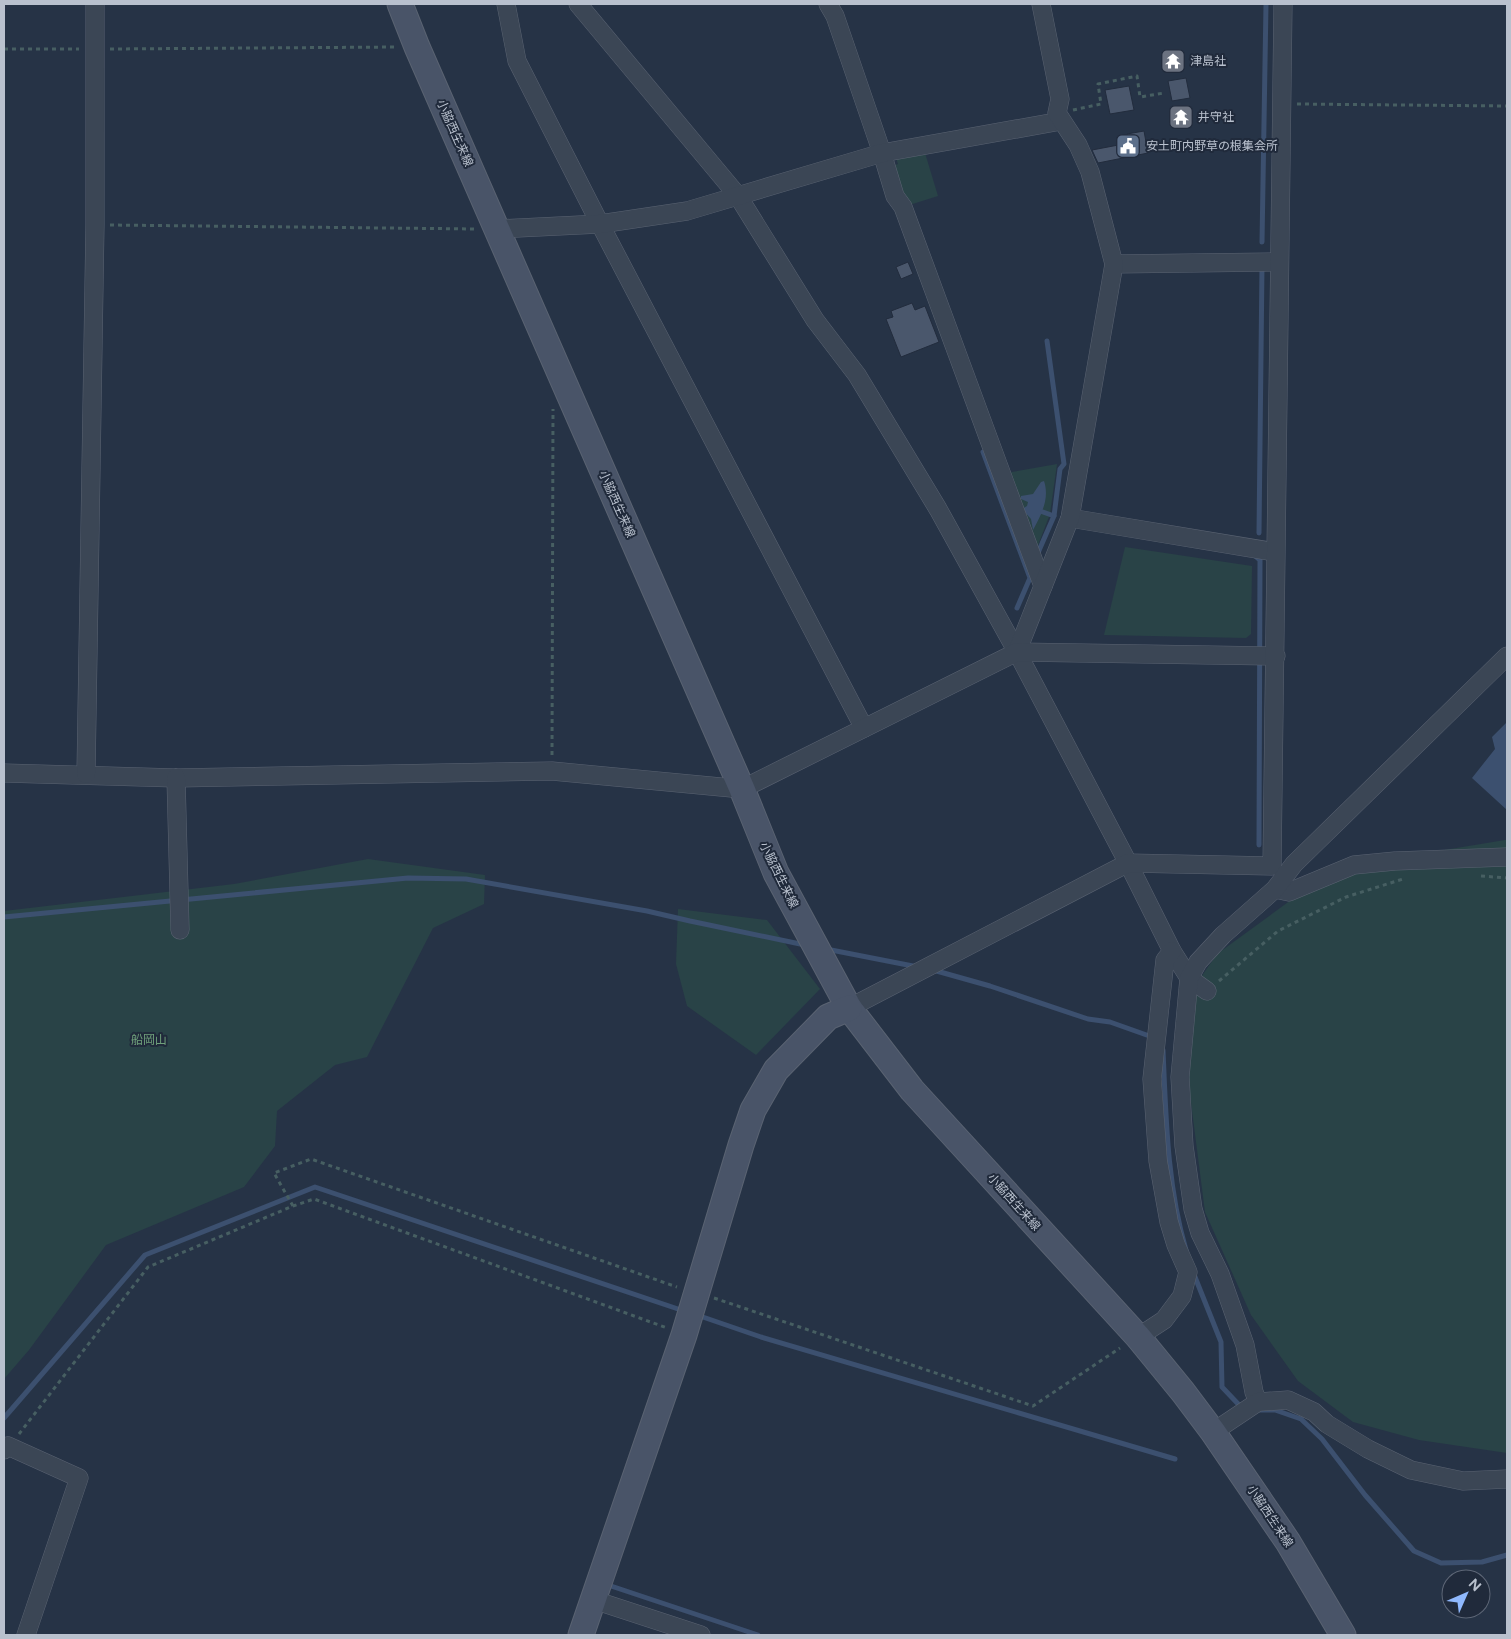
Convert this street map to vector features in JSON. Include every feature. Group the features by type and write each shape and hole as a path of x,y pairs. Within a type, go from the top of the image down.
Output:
{"main road":[{"name":"小脇西生来線","path":"400,4 417,47 742,789 776,873 849,1008 912,1090 1138,1338 1183,1392 1213,1432 1288,1542 1343,1635"},
{"path":"581,1635 684,1335 703,1295 741,1145 753,1110 776,1070 828,1017 849,1008"}],"street":[{"path":"86,774 95,224 95,4"},
{"path":"506,4 518,61 600,224 864,728"},
{"path":"578,4 738,196 815,320 857,375 938,509 1017,652 1172,951 1189,978 1207,991"},
{"path":"828,4 834,16 882,153 895,196 903,207 1043,586"},
{"path":"1017,652 1070,518 1114,264 1090,172 1078,145 1059,117 1060,99 1041,4"},
{"path":"1275,889 1272,866 1276,656 1275,552 1284,4"},
{"path":"497,229 600,224 687,210 882,153 1059,117"},
{"path":"1114,264 1279,262"},
{"path":"1070,518 1275,552"},
{"path":"4,773 176,778 552,771 742,789 1017,652 1276,656"},
{"path":"1258,1402 1254,1392 1245,1345 1220,1274 1200,1233 1193,1210 1184,1146 1180,1077 1189,978 1198,962 1223,935 1275,889 1294,864 1507,656"},
{"path":"176,778 180,930"},
{"path":"1275,889 1289,892 1354,865 1395,861 1507,857"},
{"path":"849,1008 1128,863 1272,866"},
{"path":"1138,1338 1164,1320 1182,1296 1188,1272 1176,1246 1158,1161 1152,1079 1165,960 1172,951"},
{"path":"1213,1432 1258,1402 1288,1400 1314,1412 1326,1424 1368,1449 1411,1470 1463,1481 1507,1479"},
{"path":"6,1448 79,1478 26,1635"},
{"path":"594,1600 701,1635"}],"path":[{"path":"4,49 417,47"},
{"path":"1059,117 1100,104 1098,84 1137,76 1140,97 1164,93"},
{"path":"1282,104 1507,106"},
{"path":"95,224 497,229"},
{"path":"552,771 553,402"},
{"path":"1472,875 1507,878"},
{"path":"1207,991 1278,931 1346,897 1410,876"},
{"path":"293,1206 274,1173 311,1159 703,1295 1033,1406 1138,1338"},
{"path":"6,1448 27,1426 148,1267 314,1199 684,1335"}],"green space":[{"path":"922,143 938,196 903,207 890,167 898,164 894,152"},
{"path":"1057,464 1050,514 1035,553 1006,473"},
{"path":"1125,547 1252,566 1251,634 1246,638 1104,635"},
{"path":"1507,840 1507,1453 1419,1440 1353,1422 1298,1381 1251,1315 1205,1212 1179,1009 1217,954 1335,868"},
{"name":"船岡山","path":"368,859 485,875 484,904 433,928 367,1057 335,1065 277,1111 275,1146 244,1187 106,1245 29,1350 4,1379 4,911 234,884"},
{"path":"678,909 767,920 820,989 756,1055 687,1006 676,964"}],"water":[{"path":"1044,481 1046,488 1045,500 1042,513 1033,530 1031,519 1022,509 1027,506 1028,502 1021,499 1021,496 1033,494 1041,482"},
{"path":"1507,722 1507,810 1472,778 1495,749 1492,737"}],"building":[{"path":"1186,78 1190,98 1172,101 1168,81"},
{"path":"1129,86 1134,110 1110,114 1105,90"},
{"name":"安土町内野草の根集会所","path":"1144,131 1148,153 1098,163 1092,150 1129,143 1127,134"},
{"path":"908,262 913,274 901,279 896,267"},
{"path":"912,303 915,310 925,306 939,342 901,357 886,319 893,317 891,311"}],"waterway":[{"path":"1262,242 1266,4"},
{"path":"1259,533 1262,266"},
{"path":"1037,555 1054,516 1060,469 1064,464 1047,341"},
{"path":"983,452 1030,578 1017,608"},
{"path":"1043,512 1054,516"},
{"path":"1253,554 1260,560 1259,845"},
{"path":"4,917 408,878 466,879 647,911 805,945"},
{"path":"826,949 918,967"},
{"path":"933,970 990,986 1088,1019 1110,1022 1155,1038"},
{"path":"1163,1050 1168,1151 1175,1201 1186,1250"},
{"path":"4,1418 145,1255 315,1187 684,1311"},
{"path":"1193,1272 1221,1342 1222,1387 1242,1408"},
{"path":"697,1315 761,1337 1175,1459"},
{"path":"1260,1410 1275,1410 1301,1419 1322,1439 1365,1495 1414,1551 1441,1563 1482,1562 1507,1555"},
{"path":"611,1586 758,1635"}],"place":[{"name":"津島社","path":"1173,61"},
{"name":"井守社","path":"1181,117"},
{"name":"安土町内野草の根集会所","path":"1128,146"}]}
